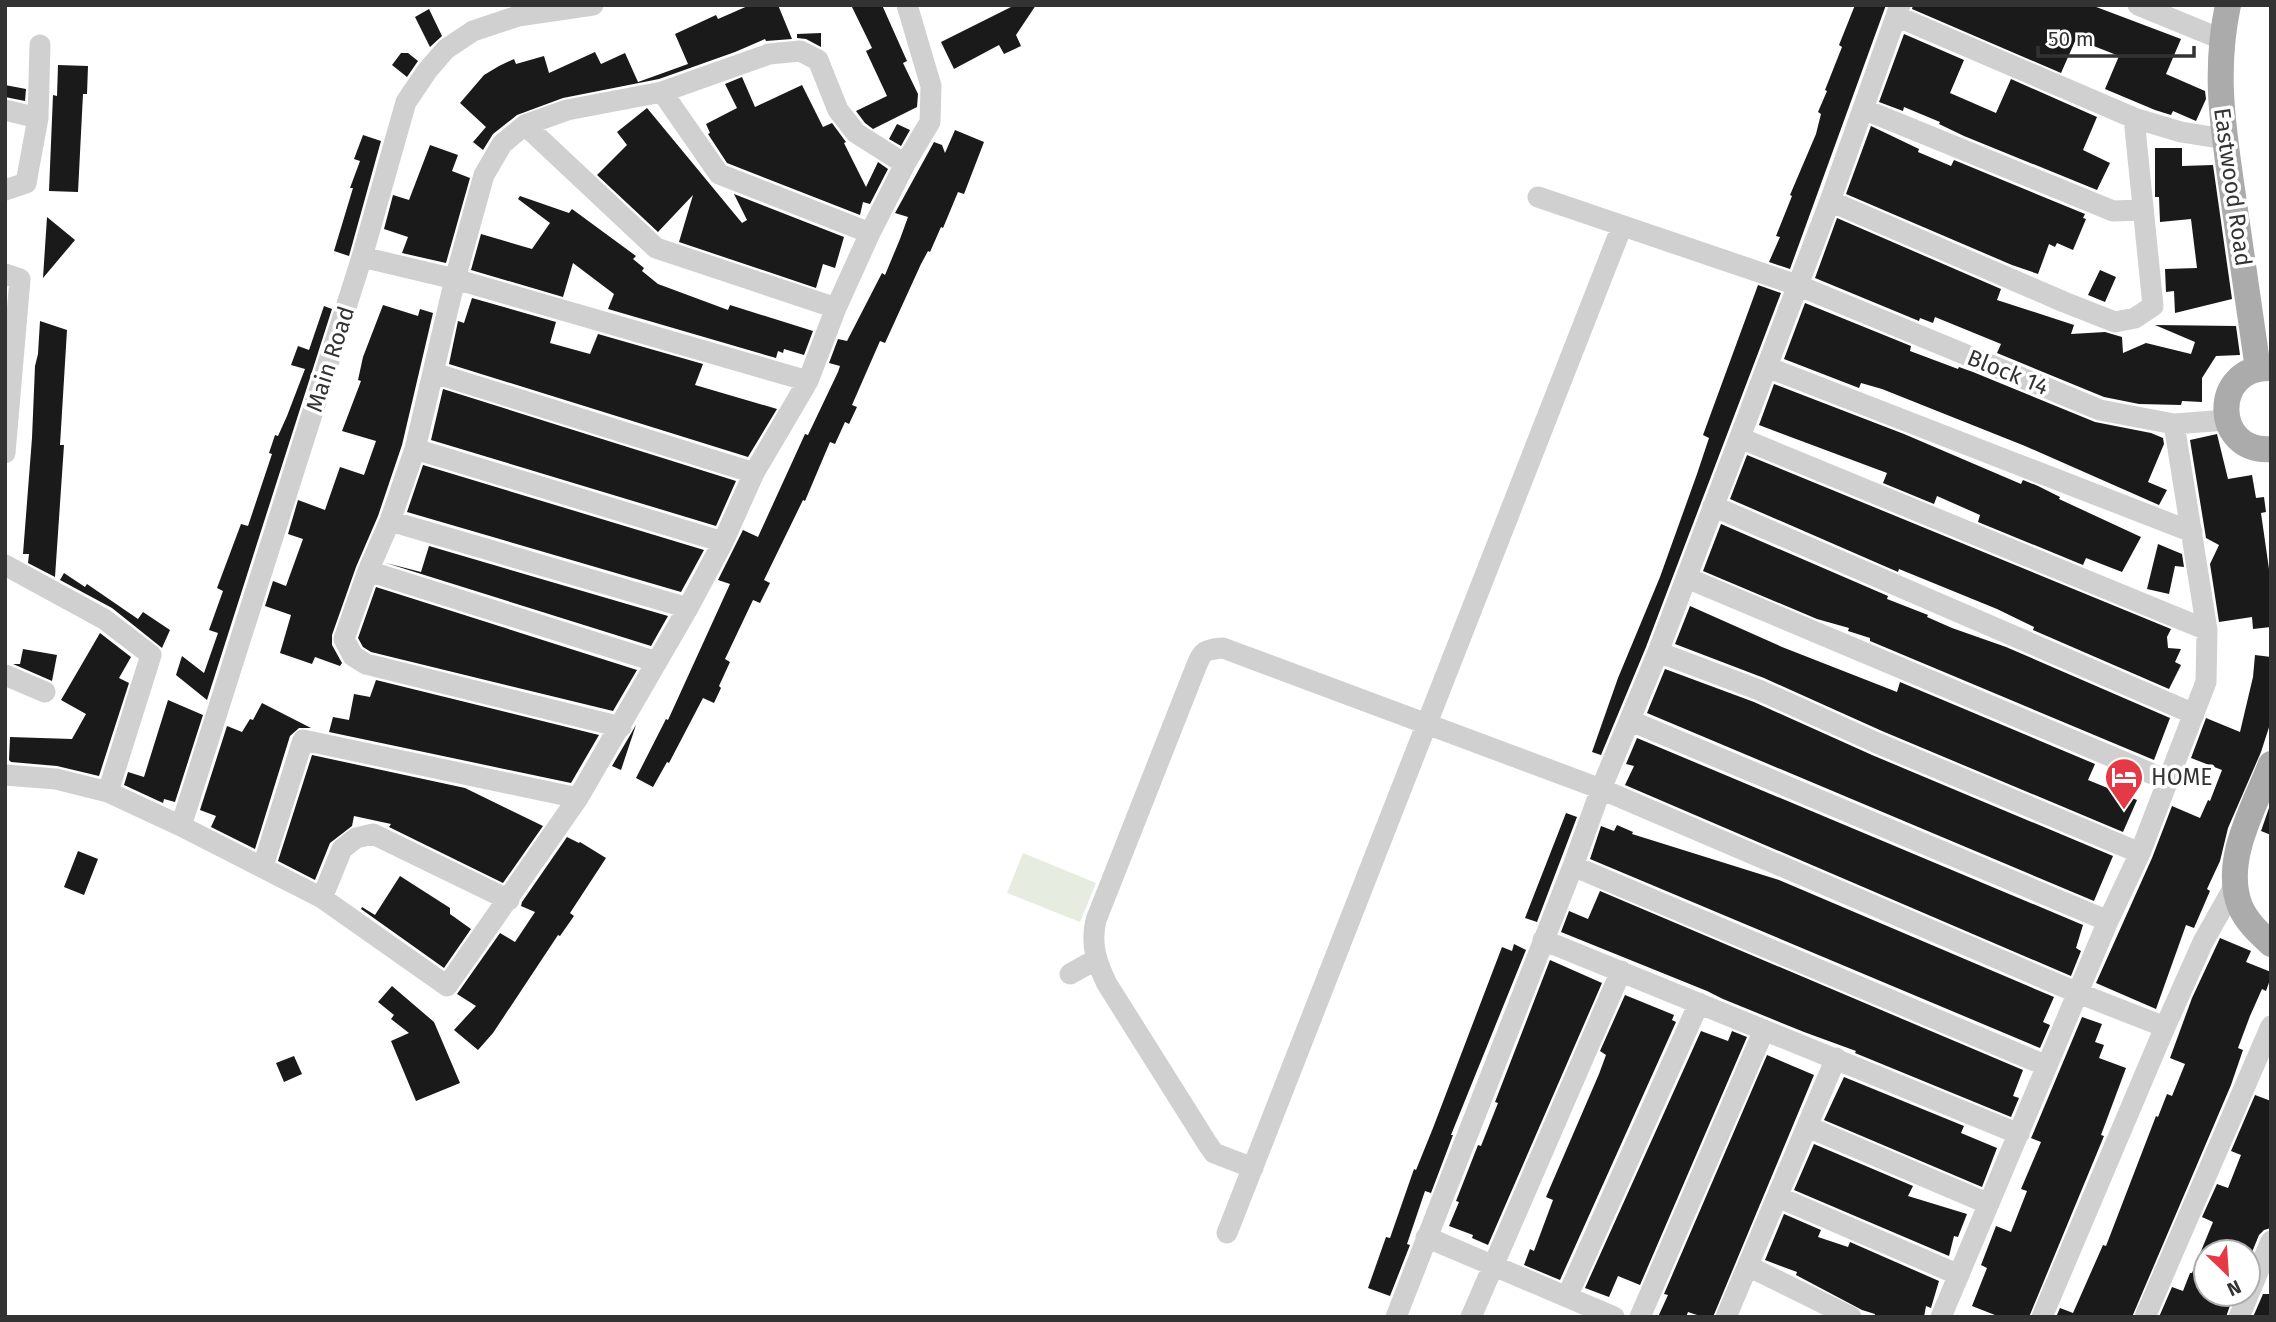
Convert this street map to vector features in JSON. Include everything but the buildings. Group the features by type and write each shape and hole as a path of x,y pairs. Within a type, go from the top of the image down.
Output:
{"main road":[{"name":"Eastwood Road","path":"2228,5 2221,39 2220,83 2225,139 2264,368"},
{"path":"2264,368 2241,377 2234,384 2226,401 2227,420 2237,437 2245,443 2271,449"},
{"path":"2271,764 2239,850 2235,885 2240,907 2248,920 2271,944"}],"street":[{"name":"Main Road","path":"181,826 362,257 406,102 446,49 472,31 518,16 593,5"},
{"path":"2138,5 2221,39"},
{"path":"5,775 56,779 108,792 181,826 322,898 447,986 578,798 621,727 723,542 754,473 808,381 836,308 870,233 930,122 931,86 914,8"},
{"path":"1396,1317 1601,789 1687,578 1830,201 1898,11 2134,118 2181,132 2225,139"},
{"path":"5,190 26,183 38,118 40,45"},
{"path":"621,727 366,664 353,656 344,639 415,449 455,279 484,174 502,144 525,125 567,110 662,92 769,54 800,51 818,60 838,110 856,132 905,164"},
{"path":"662,92 719,174 870,233"},
{"path":"1863,109 2113,211 2142,210"},
{"path":"5,110 38,118"},
{"path":"1830,201 2115,322 2135,318 2153,306 2134,118"},
{"path":"525,125 656,248 836,308"},
{"name":"Block 14","path":"1538,197 1797,285 2100,410 2174,424 2227,420"},
{"path":"1227,1233 1622,226"},
{"path":"362,257 455,279 808,381"},
{"path":"5,274 20,279 9,354 5,453"},
{"path":"1767,368 2192,532"},
{"path":"434,373 754,473"},
{"path":"1941,1317 2108,922 2140,853 2206,682 2207,631 2174,424"},
{"path":"1740,438 2207,631"},
{"path":"415,449 723,542"},
{"path":"1713,506 2194,713"},
{"path":"390,521 688,608"},
{"path":"5,565 104,619 151,655 108,792"},
{"path":"368,571 657,662"},
{"path":"1687,578 2167,780"},
{"path":"1252,1168 1214,1153 1107,984 1095,960 1093,932 1096,920 1202,653 1209,649 1223,648 1601,789 2078,993 2165,1027"},
{"path":"1658,652 1759,690 1877,743 2140,853"},
{"path":"5,676 45,692"},
{"path":"1631,720 2108,922"},
{"path":"263,866 303,740 578,798"},
{"path":"322,898 342,849 356,838 373,834 509,900"},
{"path":"1573,866 2047,1066"},
{"path":"2042,1317 2165,1027 2203,942 2235,885"},
{"path":"1544,940 2019,1134"},
{"path":"1070,974 1095,960"},
{"path":"1471,1317 1620,971"},
{"path":"1567,1297 1699,1003"},
{"path":"1640,1317 1764,1030"},
{"path":"2145,1317 2269,1035"},
{"path":"1726,1317 1836,1058"},
{"path":"1808,1127 1989,1204"},
{"path":"1778,1197 1959,1275"},
{"path":"1426,1237 1614,1317"},
{"path":"2239,1317 2271,1241"},
{"path":"1748,1266 1851,1317"}],"shaded area":[{"path":"1023,853 1096,883 1080,922 1007,893"}],"place":[{"name":"HOME","path":"2124,811"}]}
